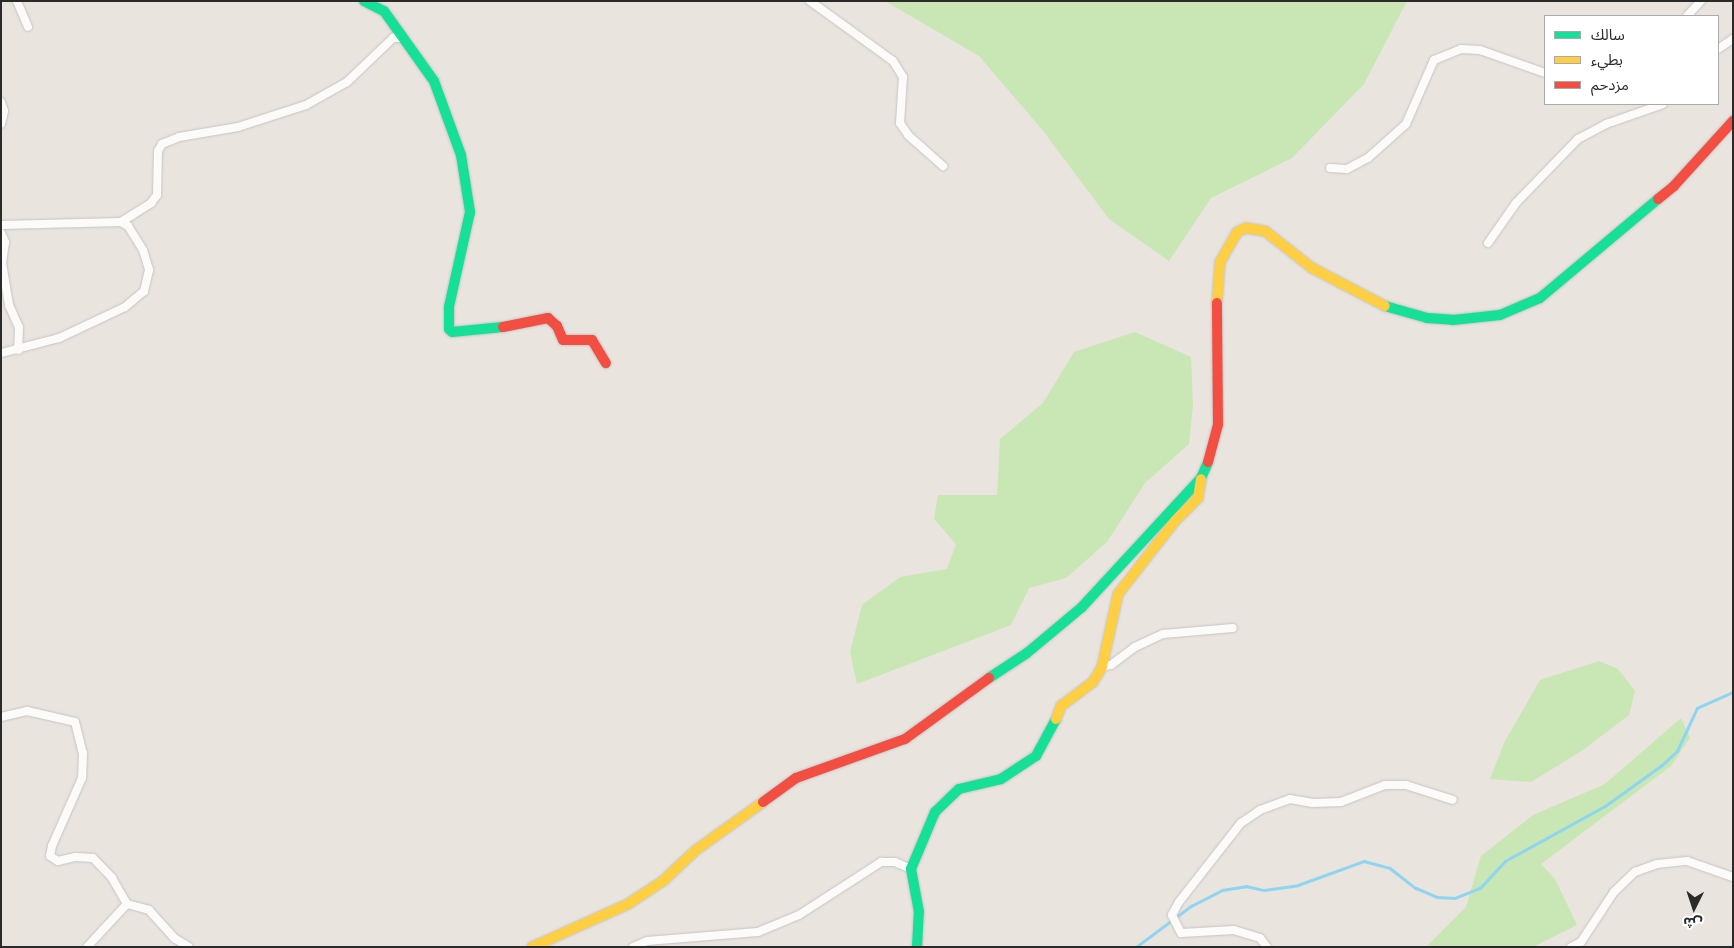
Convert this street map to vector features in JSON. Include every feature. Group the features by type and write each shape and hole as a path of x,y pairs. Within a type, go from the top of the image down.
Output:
{"main road":[{"path":"364,1 384,11 434,81 443,101 461,155 470,212 449,307 449,329 452,332 491,329 548,318 557,326 563,340 592,340 606,363"},
{"path":"918,947 919,912 911,868 926,829 945,800 959,789 1002,779 1036,756 1053,728 1061,706 1093,682 1102,668 1118,594 1175,521 1198,498 1201,478 1210,459 1218,425 1216,324 1219,268 1228,244 1237,232 1246,228 1266,231 1312,268 1349,290 1391,309 1427,318 1453,320 1500,315 1540,298 1572,273 1607,240 1664,196 1733,121"},
{"path":"532,947 628,904 663,881 696,850 796,778 905,739 936,714 983,685 1082,607 1201,478"}],"street":[{"path":"17,1 28,27"},
{"path":"810,1 893,62 903,77 900,123 908,135 944,166"},
{"path":"1688,15 1701,1"},
{"path":"1,225 72,226 121,222 152,203 157,195 158,151 162,144 179,137 238,127 306,105 347,82 388,41 403,38"},
{"path":"1719,48 1733,40"},
{"path":"1330,168 1348,169 1368,158 1406,124 1434,60 1461,49 1480,50 1544,73"},
{"path":"1,102 4,112 1,124"},
{"path":"1488,243 1512,208 1578,139 1606,124 1660,105"},
{"path":"1,353 59,338 102,320 125,307 144,291 149,279 147,260 128,226 121,222"},
{"path":"1,233 5,242 2,263 9,305 18,327 18,350"},
{"path":"1102,668 1120,660 1135,646 1163,634 1233,628"},
{"path":"1,716 27,711 76,722 84,753 82,778 52,846 50,856 58,861 76,857 93,858 112,878 127,904 149,910 174,938 189,947"},
{"path":"1267,947 1260,938 1234,930 1181,933 1172,915 1179,902 1241,823 1260,810 1290,799 1313,803 1340,802 1386,785 1406,785 1453,800"},
{"path":"1571,947 1581,942 1614,892 1635,872 1657,864 1688,861 1733,877"},
{"path":"633,947 647,942 758,932 799,915 881,862 895,862 911,868"},
{"path":"88,947 127,904"}],"green space":[{"path":"885,1 1407,1 1364,84 1292,158 1211,198 1169,261 1109,219 1044,132 979,56"},
{"path":"1135,332 1191,357 1193,404 1189,444 1145,483 1107,542 1066,578 1029,588 1011,625 857,684 850,652 862,605 900,577 947,569 956,544 934,519 938,495 997,495 1000,439 1043,403 1074,352"},
{"path":"1599,661 1618,669 1635,691 1629,715 1583,750 1531,782 1490,779 1505,741 1540,680"},
{"path":"1681,718 1690,738 1671,766 1541,864 1555,879 1577,925 1533,947 1426,947 1466,907 1481,856 1533,815 1605,784"}],"waterway":[{"path":"1136,947 1191,906 1222,890 1246,886 1264,890 1298,885 1364,861 1390,868 1416,888 1437,897 1455,898 1480,888 1505,861 1605,806 1662,765 1677,751 1697,708 1733,692"}],"traffic: fast":[{"path":"364,1 384,11 434,81 461,155 470,212 449,307 449,329 452,332 503,327"},
{"path":"1385,306 1427,318 1453,320 1500,315 1540,298 1658,199"},
{"path":"989,678 1027,653 1082,607 1201,478 1208,462"},
{"path":"917,947 919,912 911,869 935,812 959,789 1001,779 1036,756 1056,719"}],"traffic: slow":[{"path":"1217,303 1220,262 1237,232 1246,228 1265,231 1312,268 1385,306"},
{"path":"1056,719 1061,706 1093,682 1102,667 1118,594 1175,521 1198,498 1201,479"},
{"path":"532,947 628,904 663,881 696,850 763,802"}],"traffic: jam":[{"path":"1658,199 1674,186 1733,121"},
{"path":"1208,462 1218,425 1217,303"},
{"path":"503,327 548,318 557,326 563,340 592,340 606,363"},
{"path":"763,802 796,778 905,739 989,678"}]}
